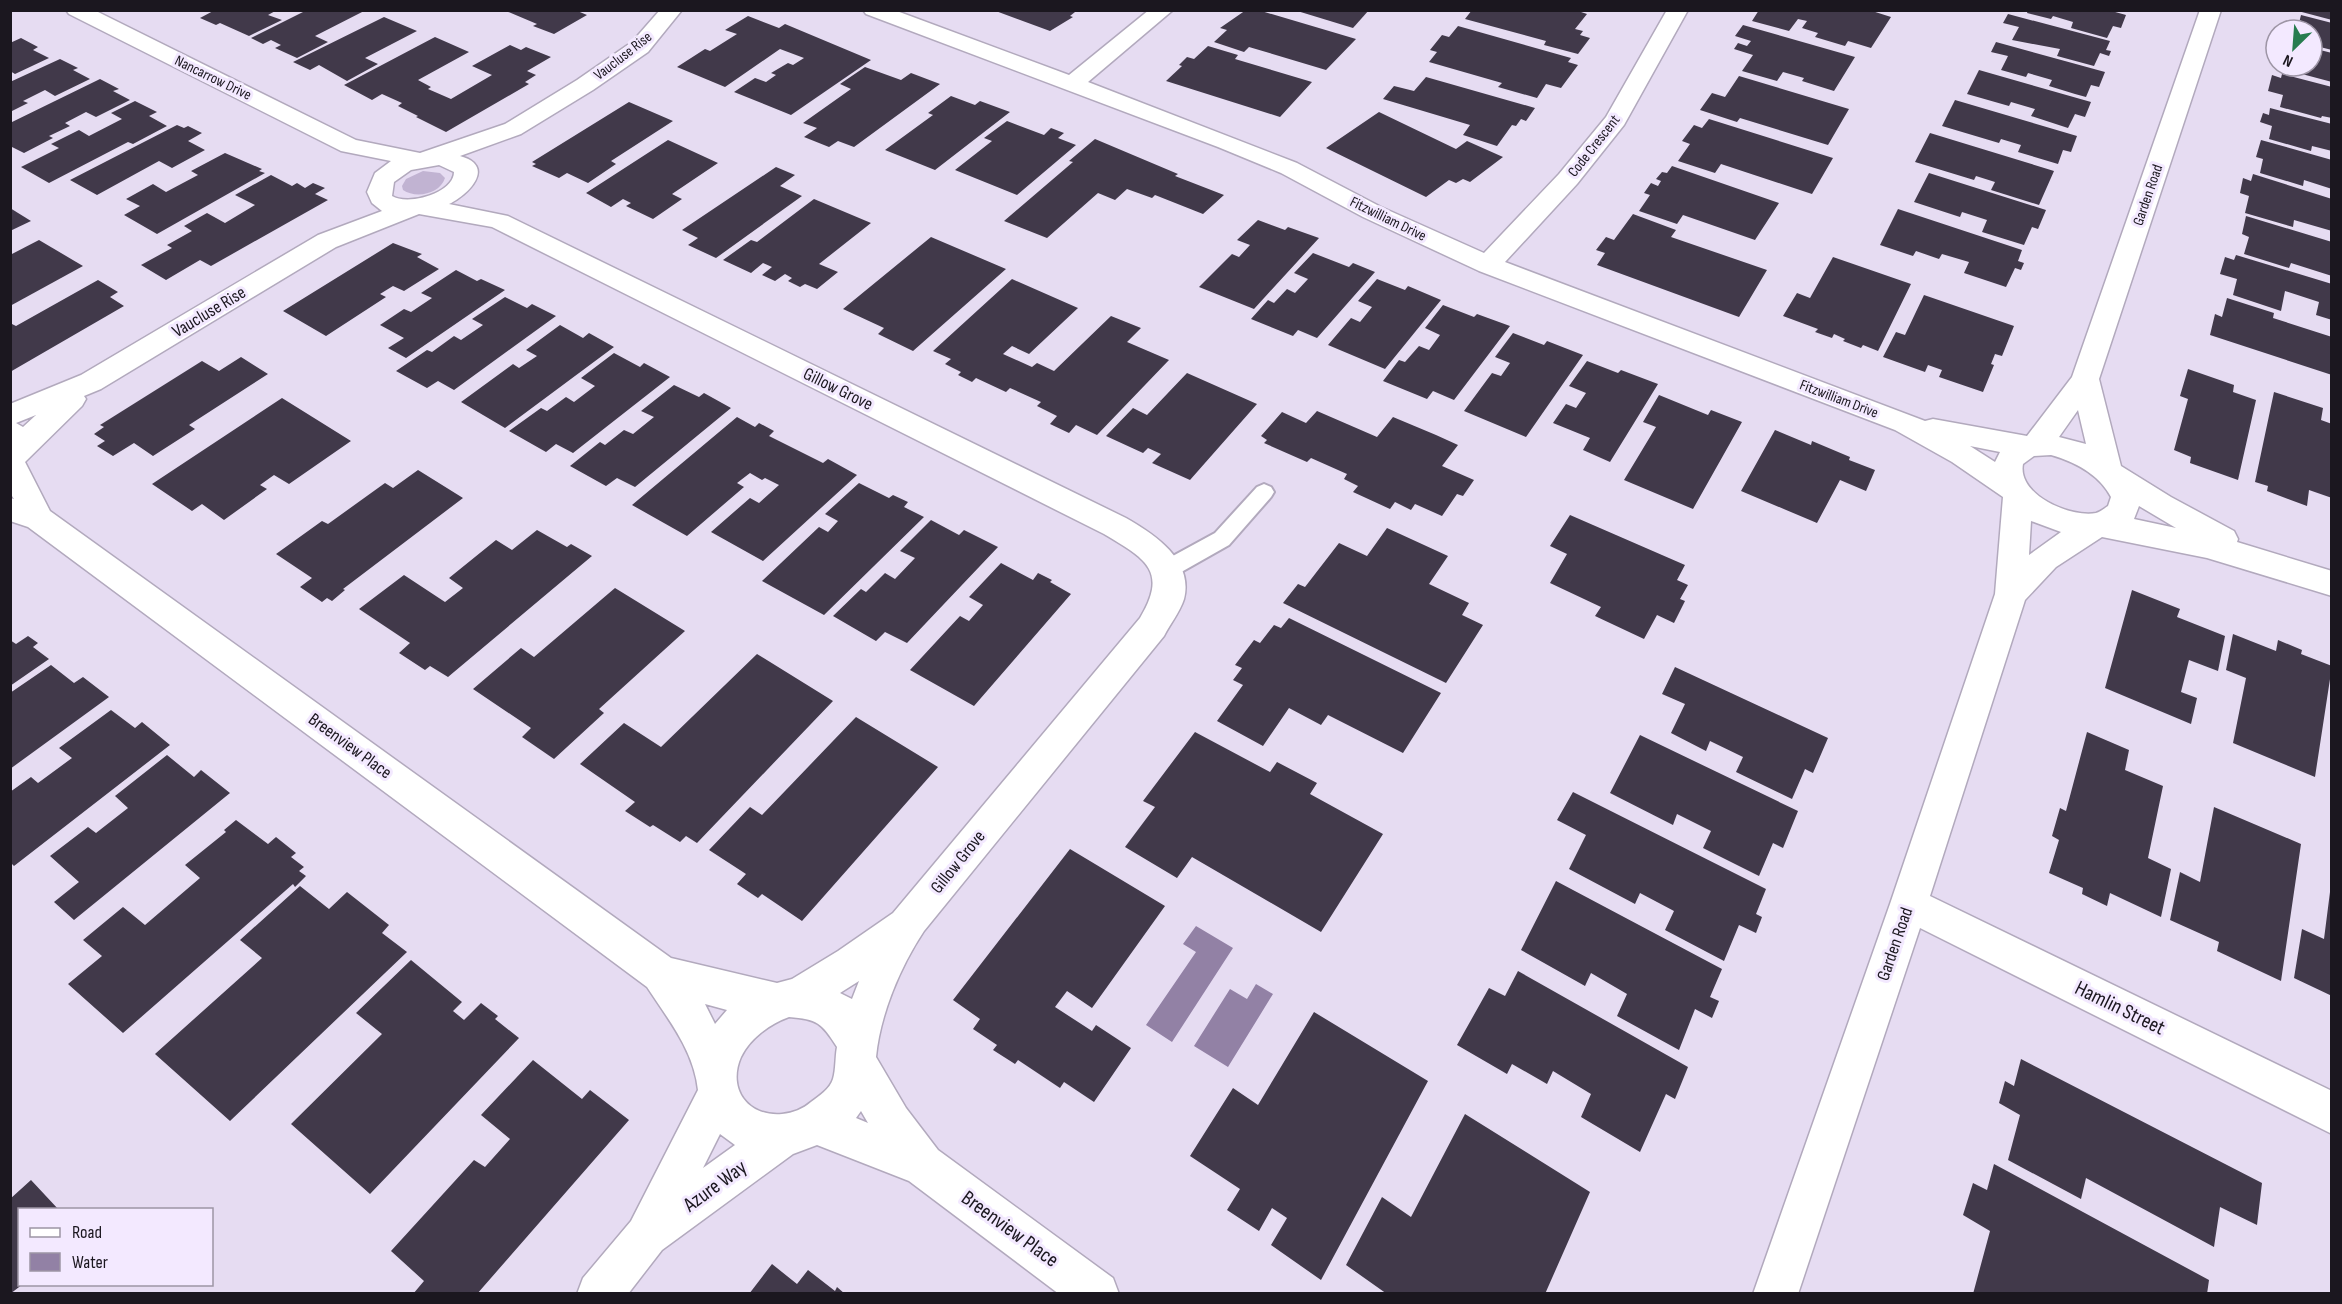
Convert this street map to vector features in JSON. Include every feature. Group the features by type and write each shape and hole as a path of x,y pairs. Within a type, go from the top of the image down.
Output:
{"street":[{"name":"Nancarrow Drive","path":"76,10 349,146 425,160 452,160 461,165 466,176"},
{"name":"Fitzwilliam Drive","path":"873,10 1226,142 1289,168 1372,212 1488,266 1905,423 1962,455 2016,492"},
{"path":"1071,84 1163,10"},
{"name":"Code Crescent","path":"1488,266 1568,179 1616,120 1678,10"},
{"name":"Garden Road","path":"2034,446 2085,379 2211,10"},
{"name":"Vaucluse Rise","path":"327,241 397,168 513,129 617,64 640,47 673,13"},
{"name":"Vaucluse Rise","path":"13,448 92,382 327,241 453,194 462,187 466,176 513,129"},
{"name":"Nancarrow Drive","path":"349,146 379,187 380,199 387,204 417,207"},
{"name":"Gillow Grove","path":"466,176 499,221"},
{"name":"Gillow Grove","path":"417,207 499,221 1114,526 1148,546 1168,569 1168,597 1152,627 909,923 874,992 858,1054"},
{"path":"2085,379 2110,471 2123,488 2127,501 2123,512 2115,520 2096,525"},
{"name":"Vaucluse Rise","path":"10,415 92,382"},
{"name":"Fitzwilliam Drive","path":"1905,423 2034,446"},
{"path":"2267,562 2160,505 2110,471 2072,450 2054,446 2034,446 2019,451 2011,459 2008,468 2009,479 2016,492 2044,514 2060,521 2170,538 2267,562 2331,584"},
{"name":"Breenview Place","path":"13,448 25,514 661,974 692,1020 717,1082"},
{"name":"Garden Road","path":"1775,1293 1909,904 2011,594 2016,492"},
{"name":"Garden Road","path":"2011,594 2045,559 2096,525"},
{"name":"Hamlin Street","path":"1909,904 2331,1113"},
{"name":"Gillow Grove","path":"786,999 852,964 909,923"},
{"name":"Breenview Place","path":"661,974 728,992 786,999"},
{"path":"786,999 819,999 837,1009 850,1024 858,1054 852,1087 838,1107 800,1130 768,1136 746,1129 728,1114 717,1082 724,1046 737,1027 755,1011 786,999"},
{"name":"Breenview Place","path":"858,1054 891,1123 923,1165 1097,1293"},
{"name":"Azure Way","path":"599,1293 646,1236 717,1082"},
{"name":"Breenview Place","path":"800,1130 923,1165"},
{"name":"Azure Way","path":"646,1236 800,1130"}],"lane":[{"path":"1168,569 1222,539 1264,492"}],"shaded area":[{"path":"423,171 440,173 445,178 438,188 427,193 414,194 403,190 402,186 406,179"}],"water":[{"path":"1196,926 1233,948 1172,1042 1146,1025 1196,952 1183,944"},
{"path":"1256,984 1273,994 1228,1067 1194,1046 1230,989 1247,999"}],"building":[{"path":"215,10 277,10 268,15 282,20 249,36 220,23 216,25 200,18"},
{"path":"307,10 366,10 315,36 328,42 297,58 275,48 281,45 271,40 263,44 251,38"},
{"path":"575,10 587,15 554,34 533,26 537,24 506,11"},
{"path":"993,10 1072,10 1075,12 1070,16 1073,17 1050,31"},
{"path":"1246,10 1258,10 1356,39 1326,70 1249,47 1244,52 1214,42 1227,30 1220,28"},
{"path":"1294,10 1369,10 1353,28"},
{"path":"1472,10 1575,10 1587,14 1575,29 1583,31 1580,35 1590,38 1578,54 1544,45 1546,41 1465,19"},
{"path":"1759,10 1869,10 1891,17 1871,48 1848,41 1845,46 1815,37 1818,33 1802,28 1807,21 1798,19 1789,31 1752,21"},
{"path":"2028,10 2108,10 2126,15 2121,28 2113,26 2107,38 2071,28 2073,22 2053,16 2051,19 2027,13"},
{"path":"2332,10 2332,20 2298,11"},
{"path":"2008,14 2110,41 2106,50 2111,51 2109,56 2100,53 2094,66 2057,56 2060,49 2012,40 2019,27 2003,23"},
{"path":"748,16 779,28 785,24 871,60 791,115 734,92 755,78 766,82 776,75 771,73 788,63 793,65 804,58 780,49 725,87 677,67 705,49 710,51 737,34 725,30"},
{"path":"384,17 417,31 365,58 378,64 347,81 319,65 310,70 293,62"},
{"path":"2324,21 2332,23 2332,50 2324,48"},
{"path":"1743,25 1855,57 1834,91 1802,81 1804,78 1783,72 1777,81 1742,71 1753,55 1734,49 1738,43 1747,46 1751,41 1735,36"},
{"path":"1458,26 1571,58 1568,62 1578,65 1561,88 1546,84 1537,98 1498,87 1502,83 1429,62 1437,52 1430,50 1442,35 1449,37"},
{"path":"435,37 469,52 418,80 431,87 428,89 451,99 492,75 472,66 510,45 521,50 526,47 551,57 527,71 536,75 525,82 529,84 446,132 398,106 402,103 382,94 372,100 344,85"},
{"path":"21,38 38,47 33,50 49,58 15,74 10,71 10,43"},
{"path":"1996,42 2105,72 2099,87 2091,85 2086,97 2075,94 2049,86 2052,80 2028,73 2026,77 2001,70 2008,56 1991,52"},
{"path":"1208,46 1238,55 1235,59 1312,82 1280,117 1166,81 1182,66 1179,65 1187,57 1194,59"},
{"path":"2324,51 2332,53 2332,82 2317,78 2324,78"},
{"path":"60,59 78,68 73,70 90,79 55,96 45,90 23,101 28,103 10,112 10,82"},
{"path":"865,67 901,80 911,73 940,84 854,147 838,141 829,147 804,137 817,128 803,123 851,89 840,84"},
{"path":"1979,70 2091,102 2085,117 2075,114 2068,128 2031,116 2035,109 2011,102 2009,106 1967,94"},
{"path":"1739,76 1849,109 1828,145 1740,118 1737,122 1700,110 1712,93 1725,97"},
{"path":"1426,77 1535,108 1526,121 1521,119 1516,126 1512,125 1497,146 1463,135 1470,125 1383,99 1394,86 1414,91"},
{"path":"2271,78 2297,78 2332,87 2332,118 2322,116 2321,118 2280,107 2283,95 2268,91"},
{"path":"100,79 119,89 113,91 130,100 96,117 86,112 65,123 70,126 49,136 53,138 24,153 10,146 10,123"},
{"path":"951,96 975,105 980,101 1010,112 935,170 885,150 933,115 928,113"},
{"path":"1955,100 2077,136 2071,152 2063,150 2058,164 2018,152 2021,145 2001,139 1999,143 1942,126"},
{"path":"135,101 157,112 149,116 167,126 133,144 128,142 49,183 21,167 59,148 51,144 79,130 89,136 122,119 111,113"},
{"path":"629,102 673,121 611,161 616,164 588,183 567,173 559,178 532,166 536,164 532,162"},
{"path":"2270,108 2332,124 2332,151 2312,146 2311,151 2269,139 2272,126 2260,122 2263,113 2269,115"},
{"path":"1379,112 1456,149 1467,141 1503,157 1470,182 1463,179 1456,183 1449,180 1426,197 1326,148"},
{"path":"1709,119 1833,158 1812,194 1721,164 1715,173 1678,161 1690,144 1682,141 1694,125 1702,128"},
{"path":"1007,121 1044,135 1051,128 1064,133 1058,138 1076,145 1017,195 955,170 992,141 984,138"},
{"path":"177,125 184,128 188,126 202,133 188,141 205,150 172,168 159,161 97,195 70,180"},
{"path":"1930,133 2054,171 2039,205 1991,190 1995,182 1976,176 1974,180 1915,162"},
{"path":"1095,139 1178,174 1175,176 1224,195 1203,214 1155,195 1152,198 1127,189 1115,200 1098,193 1047,238 1004,221 1073,162 1069,161"},
{"path":"668,140 718,163 672,194 682,199 653,219 626,206 631,203 623,199 611,207 586,193"},
{"path":"2261,140 2332,160 2332,189 2304,180 2303,186 2260,173 2263,159 2256,157"},
{"path":"225,153 262,169 259,171 265,173 157,234 124,215 140,206 126,199 153,184 166,192 198,175 191,171"},
{"path":"1672,166 1779,203 1755,240 1683,215 1677,224 1639,211 1650,195 1644,193 1651,183 1658,186 1661,181 1656,179 1662,172 1667,173"},
{"path":"776,167 795,175 780,186 802,196 716,258 688,245 698,238 682,230"},
{"path":"1929,173 2046,210 2038,229 2032,227 2024,245 1982,232 1987,220 1962,212 1960,217 1914,202"},
{"path":"2253,174 2332,199 2332,231 2294,220 2293,227 2245,213 2249,196 2240,193 2243,178 2251,181"},
{"path":"271,175 292,186 297,183 305,188 313,183 325,188 315,194 328,200 211,266 200,260 166,280 141,265 172,248 167,245 192,231 184,226 207,213 225,223 255,205 235,195"},
{"path":"814,199 871,223 819,264 838,272 817,289 805,284 800,287 788,281 792,278 785,274 775,281 762,275 772,267 763,263 751,273 723,260 751,240 757,242"},
{"path":"10,208 31,221 10,231"},
{"path":"1898,209 2022,250 2018,261 2024,263 2021,270 2015,268 2006,287 1964,273 1969,262 1942,254 1939,259 1916,251 1913,256 1880,245"},
{"path":"1633,214 1676,230 1671,237 1767,270 1739,317 1597,265 1605,253 1596,250 1606,237 1614,240"},
{"path":"2246,216 2332,242 2332,276 2291,263 2289,268 2244,254 2249,237 2242,234"},
{"path":"1258,220 1285,230 1288,227 1319,238 1254,309 1199,287 1232,254 1239,257 1250,245 1237,240"},
{"path":"931,237 1006,269 913,351 878,334 884,328 843,309"},
{"path":"39,240 83,266 10,306 10,255"},
{"path":"393,243 422,254 417,257 439,269 404,291 393,286 380,294 386,297 326,336 283,311"},
{"path":"1313,253 1349,267 1353,263 1375,272 1317,338 1298,330 1293,336 1251,319 1268,300 1274,303 1287,289 1295,293 1308,279 1294,273"},
{"path":"2236,255 2332,284 2332,320 2316,315 2319,302 2285,291 2281,311 2233,295 2237,279 2220,274 2225,257 2234,260"},
{"path":"1833,257 1911,284 1878,351 1863,345 1861,348 1843,341 1845,339 1834,334 1832,338 1815,332 1818,329 1783,316 1797,293 1810,298"},
{"path":"456,270 477,281 481,279 505,290 406,358 388,348 404,338 380,325 404,309 411,312 432,298 421,293"},
{"path":"1012,279 1078,308 1029,354 1012,346 1003,354 1032,367 1037,363 1054,371 1111,316 1141,328 1127,342 1169,360 1097,435 1076,425 1069,433 1050,424 1057,416 1037,406 1041,402 1010,388 1006,392 976,378 972,382 958,375 961,372 945,364 951,359 933,351"},
{"path":"1377,279 1405,290 1408,286 1441,300 1385,369 1328,345 1351,318 1360,322 1372,307 1358,301"},
{"path":"98,280 118,292 110,297 124,306 10,372 10,323 16,326"},
{"path":"1924,295 2014,326 2002,356 1995,354 1991,364 1994,365 1983,392 1939,377 1942,370 1928,365 1925,372 1883,357 1896,332 1905,335"},
{"path":"505,297 527,308 532,304 556,316 454,390 438,381 427,388 396,371 427,350 432,352 454,336 461,340 483,325 472,319"},
{"path":"2227,298 2274,313 2273,318 2332,337 2332,375 2210,335 2215,314 2222,317"},
{"path":"1443,305 1474,317 1477,314 1510,326 1454,400 1433,391 1427,399 1383,381 1399,360 1405,362 1419,346 1429,350 1440,335 1425,328"},
{"path":"560,325 583,338 589,333 614,347 505,428 461,402 513,364 519,368 537,356 526,350"},
{"path":"1513,333 1544,345 1547,341 1583,355 1526,437 1464,411 1492,373 1501,376 1510,363 1495,357"},
{"path":"614,353 640,367 644,363 670,377 573,453 556,444 546,452 509,431 541,408 547,411 566,397 574,402 595,386 581,378"},
{"path":"241,357 268,374 189,425 195,429 153,456 134,443 113,456 97,446 105,441 94,434 104,427 100,425 202,361 219,371"},
{"path":"1587,361 1618,373 1621,370 1658,384 1610,462 1583,450 1590,438 1553,423 1566,404 1576,408 1586,393 1569,386"},
{"path":"2188,369 2234,385 2233,392 2256,400 2238,480 2190,463 2191,457 2174,450 2188,399 2180,396"},
{"path":"1187,373 1257,404 1190,480 1152,463 1161,454 1148,448 1143,453 1106,436 1133,408 1147,415"},
{"path":"674,385 699,397 704,393 731,408 635,487 617,478 606,486 570,466 600,442 605,445 624,430 633,434 654,417 641,411"},
{"path":"2274,392 2323,408 2321,420 2332,424 2332,498 2309,490 2307,506 2267,491 2268,486 2255,482"},
{"path":"1659,395 1708,415 1711,410 1742,422 1693,509 1624,480 1656,427 1643,422"},
{"path":"282,398 351,441 289,484 274,475 260,485 267,489 224,520 202,504 192,511 152,484"},
{"path":"1317,411 1377,437 1393,417 1436,435 1458,445 1442,466 1474,480 1463,496 1457,494 1442,516 1415,504 1411,510 1395,502 1390,509 1353,492 1358,486 1344,479 1347,474 1311,458 1307,462 1264,443 1267,440 1261,436 1282,412 1306,423"},
{"path":"737,417 755,427 759,423 774,431 769,436 823,463 828,459 857,475 763,561 711,532 750,498 759,503 779,485 765,478 762,480 750,473 737,483 744,487 687,536 632,505"},
{"path":"1775,430 1811,445 1812,441 1875,470 1866,491 1840,480 1817,523 1741,491"},
{"path":"418,470 463,498 343,589 345,590 332,601 327,598 322,602 300,587 312,578 276,554 322,521 328,524 385,483 393,488"},
{"path":"859,483 889,498 893,495 908,502 904,507 924,517 824,615 762,581 819,527 828,532 838,521 825,514"},
{"path":"1570,515 1685,565 1677,580 1688,585 1680,599 1685,601 1674,623 1657,615 1644,639 1595,616 1601,607 1550,583 1567,554 1550,546"},
{"path":"931,520 959,535 964,530 998,547 907,643 885,632 876,641 833,616 861,589 866,592 885,573 895,579 915,558 900,551"},
{"path":"1387,528 1448,556 1429,584 1469,603 1462,615 1483,625 1446,683 1283,603 1298,584 1305,587 1339,543 1367,556"},
{"path":"537,530 567,547 571,544 592,556 448,677 430,666 425,670 399,653 410,643 359,609 404,575 445,602 463,588 449,578 496,540 512,550"},
{"path":"1001,563 1033,580 1038,573 1071,594 974,706 910,670 960,616 969,621 983,605 969,597"},
{"path":"615,588 685,631 599,709 604,713 554,759 522,737 531,728 473,689 521,648 534,657"},
{"path":"2132,590 2180,609 2177,617 2225,636 2218,671 2189,660 2181,692 2197,698 2191,724 2105,688"},
{"path":"1289,618 1441,693 1403,753 1328,715 1321,725 1289,708 1263,746 1217,721 1243,685 1233,680 1242,668 1235,665 1254,640 1260,643 1274,625 1281,628"},
{"path":"2233,634 2276,651 2278,640 2302,650 2301,654 2332,666 2315,777 2233,743 2246,678 2226,670"},
{"path":"28,636 38,643 33,647 49,659 10,686 10,640 16,644"},
{"path":"757,654 833,701 697,843 686,836 680,842 625,811 635,802 580,764 624,723 661,747"},
{"path":"51,665 74,683 83,677 109,697 10,769 10,693"},
{"path":"1675,667 1828,738 1813,773 1805,769 1792,799 1736,772 1743,757 1710,741 1706,751 1671,733 1685,704 1662,694"},
{"path":"111,710 135,728 142,722 170,745 14,866 10,862 10,792 31,777 38,783 72,758 59,748"},
{"path":"856,717 938,767 802,921 762,894 758,898 737,884 746,874 709,850 750,807 762,815"},
{"path":"1195,732 1270,772 1277,762 1317,783 1310,794 1383,834 1321,932 1192,857 1177,878 1125,847 1155,807 1143,801"},
{"path":"2087,732 2129,750 2125,770 2163,786 2148,858 2171,869 2161,917 2110,893 2107,906 2082,894 2083,888 2049,873 2059,840 2052,836 2060,808 2066,811"},
{"path":"1640,735 1798,811 1783,848 1773,843 1759,876 1703,848 1711,831 1677,814 1673,825 1610,793"},
{"path":"167,755 194,777 201,770 230,793 74,920 54,902 79,882 50,856 88,827 96,833 128,808 115,796"},
{"path":"1573,792 1766,889 1756,914 1762,917 1756,933 1739,925 1724,961 1665,930 1674,911 1640,893 1635,904 1569,869 1586,835 1557,820"},
{"path":"2214,807 2301,844 2281,981 2217,951 2219,942 2170,920 2180,872 2200,882"},
{"path":"236,820 268,844 276,837 296,853 291,857 304,867 299,871 306,876 295,887 293,884 123,1033 68,984 102,956 83,940 123,907 145,925 200,878 185,865 226,832 224,830"},
{"path":"1070,849 1165,906 1092,1008 1067,991 1055,1007 1092,1031 1096,1025 1131,1048 1094,1102 1064,1082 1060,1088 1018,1060 1015,1064 993,1050 997,1045 973,1029 980,1019 953,1000"},
{"path":"1556,881 1722,969 1710,997 1719,1001 1712,1018 1695,1009 1679,1050 1617,1016 1627,994 1591,973 1585,986 1521,950"},
{"path":"300,886 329,909 347,892 389,925 382,933 407,952 230,1121 155,1054 262,958 240,940"},
{"path":"2330,892 2332,892 2332,996 2294,978 2302,929 2324,939"},
{"path":"411,960 462,1002 453,1011 464,1020 481,1003 498,1016 495,1019 519,1038 370,1194 291,1124 382,1034 356,1013"},
{"path":"1518,971 1688,1067 1675,1099 1666,1094 1640,1152 1581,1117 1591,1094 1553,1071 1547,1084 1512,1064 1507,1074 1457,1045 1489,988 1505,996"},
{"path":"1314,1012 1428,1081 1321,1280 1271,1245 1287,1218 1272,1208 1259,1231 1227,1210 1240,1189 1190,1156 1233,1088 1258,1105"},
{"path":"2021,1059 2262,1183 2257,1225 2220,1207 2214,1247 2086,1178 2081,1199 2008,1160 2020,1115 1999,1103 2005,1081 2014,1086"},
{"path":"533,1060 582,1099 590,1090 629,1120 477,1294 413,1294 424,1281 391,1251 474,1160 485,1167 510,1139 481,1115"},
{"path":"1465,1114 1590,1192 1545,1294 1387,1294 1346,1265 1382,1197 1411,1217"},
{"path":"1994,1164 2209,1280 2207,1294 1973,1294 1990,1231 1963,1215 1973,1183 1987,1190"},
{"path":"31,1180 57,1208 18,1208 18,1286 20,1286 10,1294 10,1199"},
{"path":"772,1264 797,1284 808,1270 835,1291 837,1287 845,1294 749,1294"}]}
